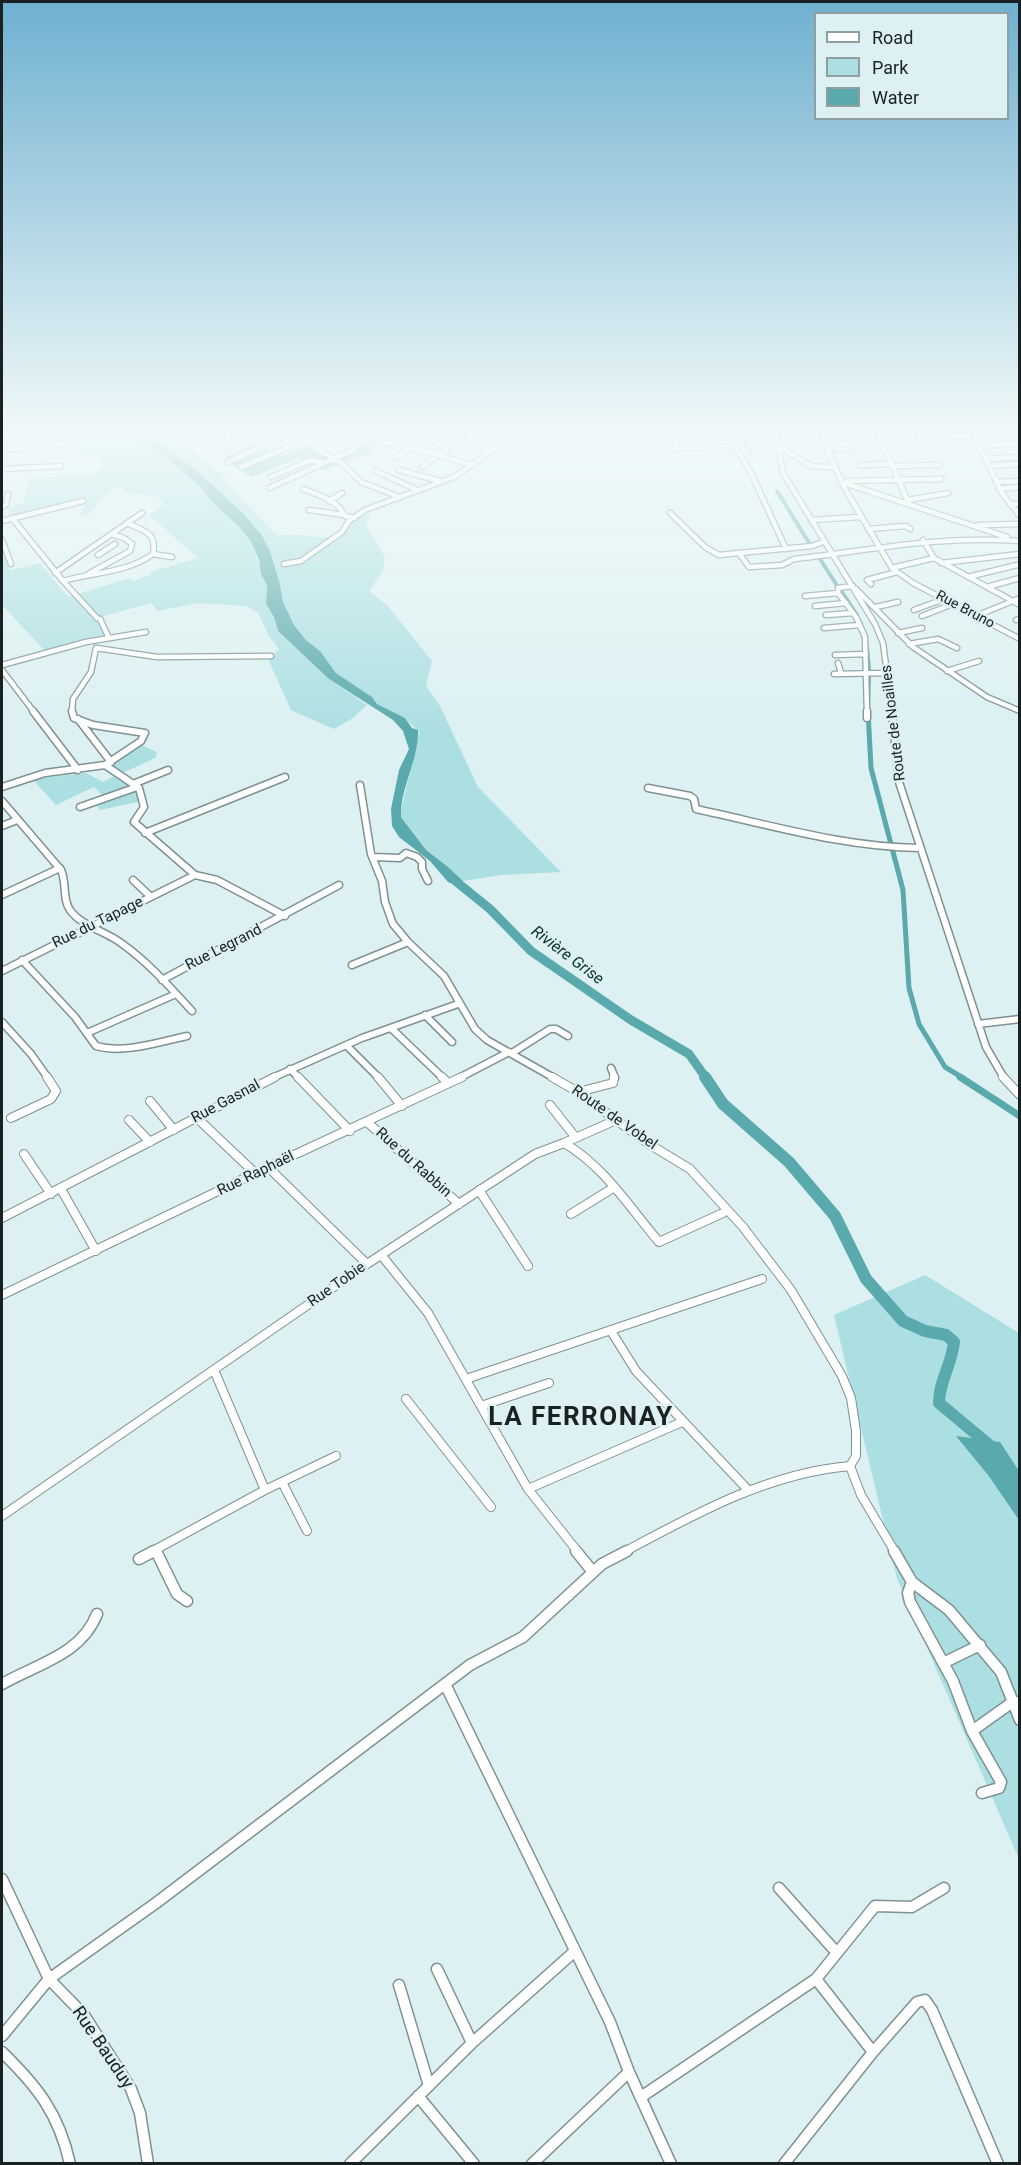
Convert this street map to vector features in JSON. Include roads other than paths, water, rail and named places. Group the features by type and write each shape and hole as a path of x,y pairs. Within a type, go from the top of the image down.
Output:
{"street":[{"path":"21,530 55,573 98,619 109,638"},
{"path":"55,573 117,530"},
{"path":"63,581 88,574 116,572 142,562 153,554 155,544 150,534 142,530"},
{"path":"284,564 301,561 344,530"},
{"path":"689,530 719,555 812,546 823,542"},
{"path":"777,530 786,549"},
{"name":"Route de Noailles","path":"816,530 875,624 883,643 899,782 986,1047 1000,1072 1020,1095"},
{"name":"Rue Bruno","path":"869,530 895,570 1020,639"},
{"path":"988,530 1020,541"},
{"path":"88,574 102,563 118,559 130,551 132,544 129,540 111,534"},
{"path":"739,553 749,567 782,564 794,559 924,540 994,538 1020,541"},
{"path":"2,540 11,564"},
{"path":"924,540 934,558 941,563 1020,604"},
{"path":"98,555 115,544"},
{"path":"93,546 106,550"},
{"path":"153,554 172,557"},
{"path":"941,563 1020,554"},
{"path":"871,584 867,580 934,558"},
{"path":"968,577 1017,565"},
{"path":"987,587 1020,578"},
{"path":"867,718 865,637 853,613 838,593 838,588 852,586 876,607 909,644 987,697 1020,711"},
{"path":"805,596 838,593"},
{"path":"976,616 1020,598"},
{"path":"914,610 944,599"},
{"path":"876,607 898,602"},
{"path":"815,606 846,603"},
{"path":"922,616 953,604"},
{"path":"826,615 853,613"},
{"path":"824,628 860,625"},
{"path":"898,633 922,628"},
{"path":"2,665 86,642 146,632"},
{"path":"909,644 940,639 957,648"},
{"path":"2,787 45,773 108,764 141,741 145,733 93,725 74,718 70,710 71,702 90,674 96,648 143,657 271,656"},
{"path":"835,655 866,654"},
{"path":"947,671 979,661"},
{"path":"838,663 841,674"},
{"path":"2,670 78,770"},
{"path":"834,674 888,673"},
{"path":"78,719 108,764 135,785 143,796 144,807 134,822 145,833 195,875 217,880 285,916"},
{"path":"80,807 168,770"},
{"path":"145,833 285,777"},
{"name":"Route de Vobel","path":"360,785 373,857 382,880 385,902 393,924 408,942 444,976 458,1004 475,1029 487,1040 578,1092 699,1178 743,1227 791,1290 842,1376 851,1398 856,1456 850,1466"},
{"path":"648,788 690,796 694,799 696,809 812,836 887,849 920,848"},
{"path":"2,801 60,868 66,887 65,901 75,916 113,936 162,980 192,1011"},
{"path":"2,826 17,820"},
{"path":"373,857 400,858 406,854 412,855 422,862 422,868 428,881"},
{"path":"2,895 60,868"},
{"name":"Rue du Tapage","path":"2,970 195,875"},
{"path":"133,880 151,897"},
{"name":"Rue Legrand","path":"162,980 339,885"},
{"path":"352,965 408,942"},
{"path":"22,960 87,1033 93,1044 99,1047 114,1048 187,1036"},
{"path":"87,1033 176,994"},
{"name":"Rue Gasnal","path":"2,1218 290,1068 458,1004"},
{"path":"425,1015 452,1042"},
{"path":"978,1024 1020,1019"},
{"path":"2,1022 31,1054 56,1091 51,1099 11,1118"},
{"path":"392,1029 448,1083"},
{"name":"Rue Raphaël","path":"2,1295 511,1053 547,1030 556,1029 568,1036"},
{"path":"346,1045 371,1069 402,1106"},
{"path":"290,1068 350,1131"},
{"path":"578,1092 613,1083 615,1078 610,1068"},
{"path":"150,1101 174,1130"},
{"path":"550,1104 576,1138"},
{"path":"197,1118 256,1173"},
{"path":"129,1120 150,1142"},
{"name":"Rue Tobie","path":"2,1516 367,1264 479,1190 535,1154 616,1120"},
{"name":"Rue du Rabbin","path":"367,1122 459,1204"},
{"path":"564,1143 583,1154 659,1242 723,1213"},
{"path":"24,1154 51,1194"},
{"path":"268,1167 367,1264"},
{"path":"571,1214 612,1188"},
{"path":"61,1189 96,1251"},
{"path":"479,1190 528,1266"},
{"path":"382,1256 428,1313 528,1489 593,1572"},
{"path":"466,1379 762,1279"},
{"path":"611,1331 636,1371 748,1490"},
{"path":"214,1370 265,1490"},
{"path":"481,1406 549,1383"},
{"path":"406,1399 491,1507"},
{"path":"528,1489 682,1422"},
{"path":"139,1559 265,1490 336,1456"},
{"path":"2,2036 49,1979 156,1903 470,1665 534,1629 602,1564 748,1490 816,1469 850,1466 861,1495 912,1582 949,1610 1001,1672 1020,1720"},
{"path":"282,1482 307,1531"},
{"path":"156,1550 177,1594 187,1601"},
{"path":"912,1582 908,1593 910,1602 944,1663 972,1731 1001,1782 999,1788 982,1793"},
{"path":"2,1684 77,1644 93,1627 97,1614"},
{"path":"944,1663 980,1646"},
{"path":"445,1684 610,2022 629,2072 671,2163"},
{"path":"972,1731 1014,1701"},
{"name":"Rue Bauduy","path":"2,1879 49,1979 84,2015 131,2089 140,2113 148,2163"},
{"path":"779,1888 837,1953"},
{"path":"641,2097 816,1979 875,1906 912,1907 944,1888"},
{"path":"350,2163 472,2043 575,1951"},
{"path":"437,1969 472,2043"},
{"path":"816,1979 873,2052"},
{"path":"399,1985 429,2086"},
{"path":"787,2162 873,2052 917,2002 925,2000 932,2010 999,2163"},
{"path":"2,2052 44,2095 58,2121 70,2163"},
{"path":"532,2163 629,2072"},
{"path":"418,2096 474,2163"}],"water":[{"path":"241,530 258,530 261,534 270,551 283,602 294,625 306,640 320,651 336,673 372,697 377,704 405,718 412,728 418,730 416,752 403,795 401,817 426,850 463,881 462,888 448,882 430,861 399,837 392,826 391,809 399,770 409,749 403,731 393,720 329,679 278,631 274,617 266,604 267,585 250,540"},
{"path":"956,1436 1000,1442 1019,1471 1019,1520 988,1475"}],"waterway":[{"path":"801,530 811,546"},
{"path":"820,559 836,584"},
{"path":"840,589 857,615"},
{"path":"867,647 869,670"},
{"path":"868,711 869,676"},
{"path":"868,711 871,768 903,890 909,988 919,1024 945,1067 963,1078"},
{"name":"Rivière Grise","path":"453,879 490,909 531,951 631,1020 689,1054 706,1078"},
{"name":"Rivière Grise","path":"705,1077 723,1104 789,1162 835,1216 866,1279 903,1321 925,1331 946,1335 954,1342 941,1387 939,1403 994,1449"},
{"path":"960,1077 1020,1116"}],"district":[{"name":"LA FERRONAY","path":"581,1418"}]}
